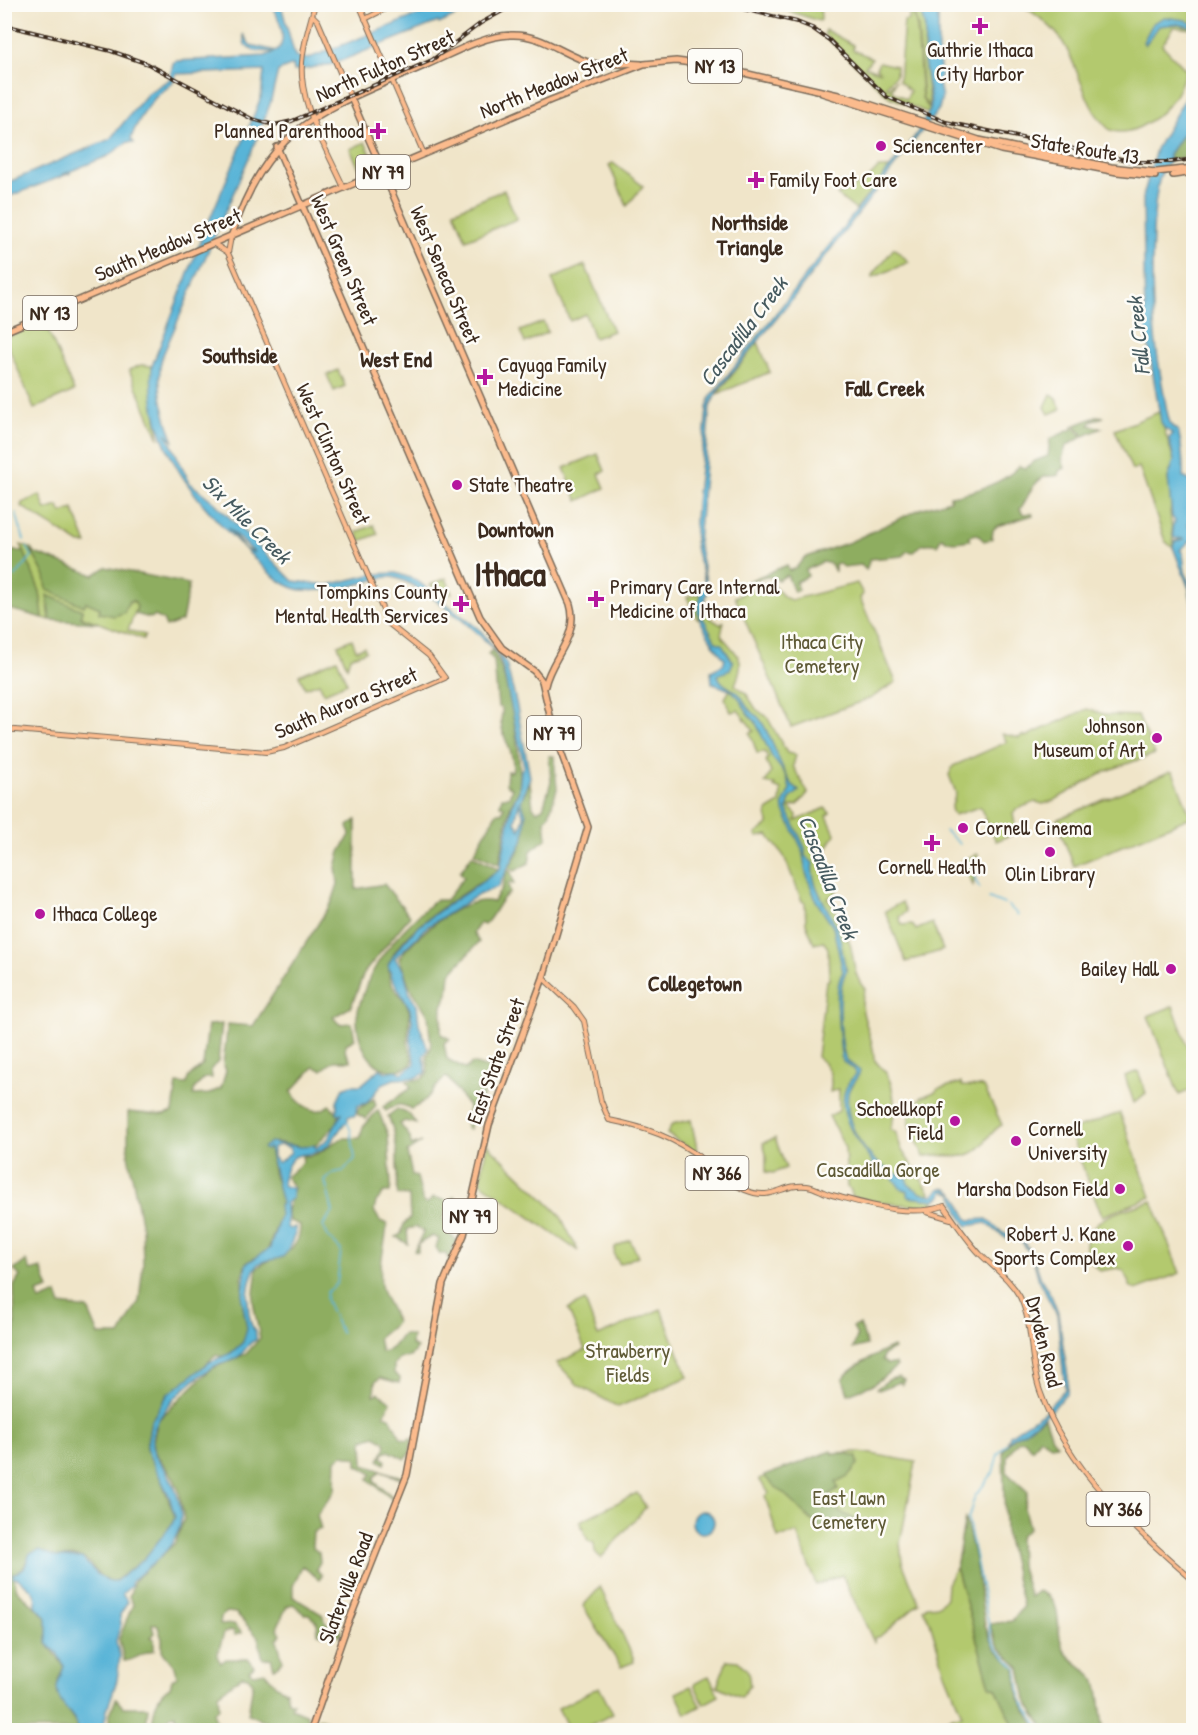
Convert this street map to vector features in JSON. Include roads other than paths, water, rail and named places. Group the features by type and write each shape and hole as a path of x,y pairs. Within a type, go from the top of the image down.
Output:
{"highway":[{"name":"North Fulton Street","path":"312,117 392,80 488,40 508,35 539,39 598,64 644,64"},
{"name":"North Meadow Street","path":"344,188 606,76 644,64 676,61 698,63 820,92 973,140"},
{"name":"West Seneca Street","path":"351,98 570,604 571,633 549,670 543,685"},
{"name":"NY 13","path":"231,237 244,203 277,147 312,117"},
{"name":"State Route 13","path":"973,140 1140,173"},
{"name":"State Route 13","path":"973,140 1009,152 1140,173 1174,173 1194,170"},
{"name":"West Green Street","path":"277,147 484,626 502,648 534,671 543,685"},
{"name":"South Meadow Street","path":"4,332 344,188"},
{"name":"East State Street","path":"412,1457 443,1284 464,1235 489,1125 543,978 588,827 554,733 543,685"},
{"name":"Slaterville Road","path":"311,1731 412,1457"}],"main road":[{"path":"315,4 303,57 304,93 312,117 344,188"},
{"path":"359,4 424,154"},
{"path":"365,19 395,4"},
{"name":"West Seneca Street","path":"312,15 318,21 351,98"},
{"path":"213,244 228,253 231,237"},
{"name":"West Clinton Street","path":"228,253 389,624 429,656 445,678"},
{"name":"South Aurora Street","path":"4,729 271,752 445,678"},
{"name":"Dryden Road","path":"543,978 574,1007 583,1020 601,1101 609,1120 640,1127 667,1137 687,1148 730,1182 756,1194 771,1195 805,1185 830,1195 898,1209 939,1214 955,1221"},
{"name":"Dryden Road","path":"918,1210 944,1206 979,1253 1006,1278 1021,1299 1028,1324 1034,1371 1053,1421 1085,1471 1149,1543 1194,1581"}],"water":[{"path":"272,5 281,5 295,56 307,59 443,5 478,5 439,24 438,22 333,64 294,71 293,65 278,71 270,104 254,146 162,357 160,389 174,442 166,433 190,483 214,502 293,581 328,585 374,574 396,573 416,580 481,631 506,663 516,702 530,777 521,801 526,814 524,838 498,887 478,895 428,926 395,958 404,971 410,994 417,1005 419,1024 428,1049 424,1056 426,1073 415,1078 394,1079 382,1084 367,1103 357,1106 355,1116 348,1116 348,1120 327,1146 320,1151 297,1156 289,1164 282,1181 284,1186 292,1188 292,1198 286,1203 287,1227 290,1229 295,1227 295,1233 286,1254 279,1259 258,1264 254,1270 248,1292 248,1308 256,1340 250,1343 239,1356 215,1366 184,1389 158,1421 153,1433 152,1448 176,1492 181,1522 171,1545 131,1582 131,1586 122,1594 128,1602 120,1615 121,1624 116,1641 120,1656 117,1680 103,1730 78,1730 75,1720 58,1695 57,1686 64,1666 57,1653 47,1643 47,1618 36,1606 35,1596 31,1589 17,1578 13,1578 13,1574 24,1569 30,1553 40,1550 56,1557 82,1558 107,1581 116,1581 144,1559 172,1524 175,1517 169,1496 146,1449 151,1421 168,1394 210,1362 231,1353 243,1342 247,1328 242,1300 246,1264 270,1248 280,1216 279,1205 282,1204 269,1147 266,1150 263,1148 270,1142 301,1147 314,1145 316,1148 328,1139 342,1113 337,1114 337,1101 343,1088 350,1085 361,1085 380,1069 386,1072 396,1070 402,1073 415,1064 410,1037 412,1020 410,1009 392,978 388,965 410,935 438,911 500,869 512,805 519,791 521,770 524,766 500,660 496,652 477,633 430,596 400,579 386,577 344,588 325,590 297,589 284,584 260,564 224,528 206,509 176,466 165,443 152,393 152,366 203,235 261,97 264,71 176,74 170,86 155,98 141,117 131,139 134,143 128,142 108,156 61,175 71,173 5,198 4,184 110,139 148,93 170,79 173,63 176,61 265,56 275,52 254,51 245,45 243,34 250,45 277,51 282,34","holes":["228,528 255,553 245,549","519,803 524,817 520,830 515,822","281,1145 290,1148 291,1152 278,1163 273,1157 273,1147"]},
{"path":"919,5 938,5 938,49 941,76 938,80 942,97 939,109 790,302 717,392 710,407 698,543 708,589 701,614 716,642 722,644 733,662 730,670 718,675 720,679 724,685 741,696 747,707 759,718 788,778 799,791 790,799 787,809 805,848 805,856 813,863 814,879 838,932 847,971 841,988 841,1028 846,1060 860,1071 848,1094 848,1108 856,1135 873,1158 884,1167 907,1177 908,1184 921,1193 934,1195 941,1188 952,1191 969,1220 987,1219 1003,1233 1022,1238 1033,1255 1041,1279 1058,1313 1068,1377 1067,1392 1053,1409 1024,1432 1013,1437 1007,1444 1010,1435 1044,1412 1065,1389 1057,1315 1039,1281 1033,1258 1022,1242 1004,1237 986,1223 967,1226 960,1215 952,1193 943,1191 942,1196 935,1200 908,1197 908,1191 900,1188 890,1174 871,1166 873,1163 858,1143 846,1119 844,1107 844,1096 848,1084 856,1074 854,1069 843,1062 841,1056 837,1000 843,972 833,927 816,901 806,873 802,849 784,811 783,804 790,789 786,775 772,757 755,721 739,698 732,691 712,683 711,671 723,665 725,659 708,636 698,611 704,579 695,549 696,510 707,407 711,396 915,136 930,110 931,103 924,61 925,28"},
{"path":"1164,17 1186,20 1192,24 1191,27 1178,24 1159,26 1145,45 1143,42 1153,23"},
{"path":"1193,84 1193,119 1169,154 1169,163 1162,172 1158,188 1154,211 1152,263 1155,338 1166,408 1171,425 1179,435 1183,477 1193,482 1193,511 1188,526 1193,530 1193,539 1180,550 1183,553 1185,571 1193,594 1193,610 1189,589 1173,547 1175,541 1185,539 1174,538 1172,527 1175,521 1172,517 1168,478 1174,461 1169,438 1173,434 1164,428 1161,422 1145,326 1143,197 1156,149"},
{"path":"1193,610 1193,674 1188,655"},
{"path":"703,1511 711,1514 714,1522 711,1530 703,1533 695,1530 692,1522 695,1514"}],"waterway":[{"path":"4,487 8,495"},
{"path":"16,513 24,540"},
{"path":"15,577 32,556 27,547"},
{"path":"945,831 960,844"},
{"path":"969,861 980,888"},
{"path":"989,898 1004,904"},
{"path":"1008,905 1018,915"},
{"path":"341,1333 326,1299 327,1292 337,1284 341,1250 329,1238 323,1226 333,1212 325,1181 333,1173 343,1171 355,1159 351,1131 346,1119"},
{"name":"Cascadilla Creek","path":"1007,1444 998,1454 993,1473 975,1496 968,1519 991,1636 997,1649 1017,1669 1021,1699 1041,1730"}],"railway":[{"path":"4,25 111,51 148,64 252,119 274,125 292,121 432,60 481,23 515,4"},
{"path":"722,4 797,22 812,28 829,40 887,97 946,122 1136,162 1171,162 1194,159"}],"place":[{"name":"Guthrie Ithaca City Harbor","path":"980,26"},
{"name":"Planned Parenthood","path":"378,131"},
{"name":"Sciencenter","path":"881,146"},
{"name":"Family Foot Care","path":"756,180"},
{"name":"Cayuga Family Medicine","path":"485,377"},
{"name":"State Theatre","path":"457,485"},
{"name":"Primary Care Internal Medicine of Ithaca","path":"596,599"},
{"name":"Tompkins County Mental Health Services","path":"461,604"},
{"name":"Johnson Museum of Art","path":"1157,738"},
{"name":"Cornell Cinema","path":"963,828"},
{"name":"Cornell Health","path":"932,843"},
{"name":"Olin Library","path":"1050,852"},
{"name":"Ithaca College","path":"40,914"},
{"name":"Bailey Hall","path":"1171,969"},
{"name":"Schoellkopf Field","path":"955,1121"},
{"name":"Cornell University","path":"1016,1141"},
{"name":"Marsha Dodson Field","path":"1120,1189"},
{"name":"Robert J. Kane Sports Complex","path":"1128,1246"}],"district":[{"name":"Northside Triangle","path":"750,234"},
{"name":"Southside","path":"240,355"},
{"name":"West End","path":"396,359"},
{"name":"Fall Creek","path":"885,388"},
{"name":"Downtown","path":"516,529"},
{"name":"Ithaca","path":"510,574"},
{"name":"Collegetown","path":"695,983"}],"water label":[{"name":"Six Mile Creek","path":"247,519"}],"park label":[{"name":"Ithaca City Cemetery","path":"822,654"},
{"name":"Cascadilla Gorge","path":"878,1170"},
{"name":"Strawberry Fields","path":"628,1363"},
{"name":"East Lawn Cemetery","path":"849,1510"}]}
